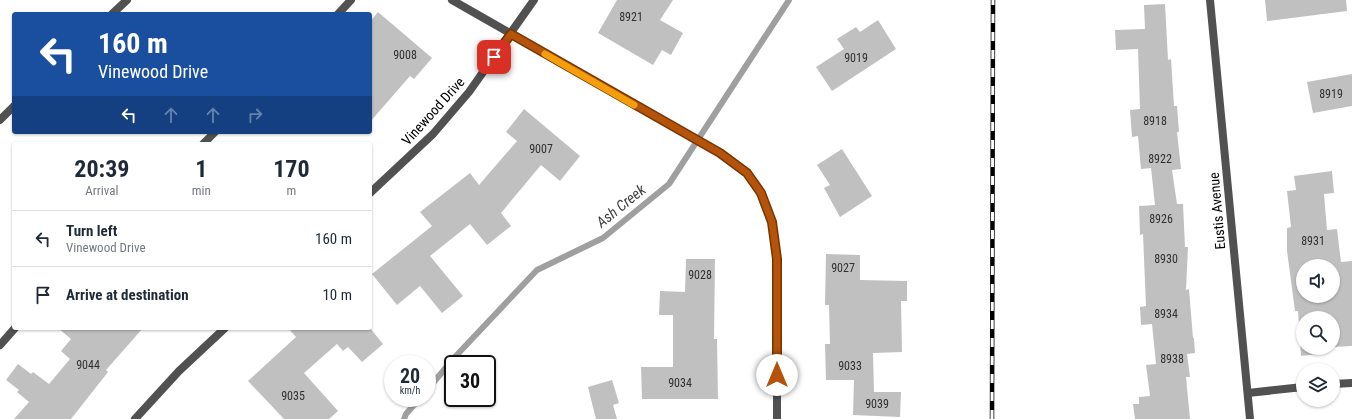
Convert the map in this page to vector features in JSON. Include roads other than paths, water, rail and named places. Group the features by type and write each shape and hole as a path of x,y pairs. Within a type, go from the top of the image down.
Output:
{"street":[{"path":"114,12 127,0"},
{"path":"340,12 351,0"},
{"path":"452,0 656,118 720,153 747,173 761,193 772,222 777,259 777,419"},
{"name":"Vinewood Drive","path":"372,191 433,134 469,92 534,0"},
{"name":"Eustis Avenue","path":"1210,0 1250,419"},
{"path":"0,120 12,108"},
{"path":"205,142 213,134"},
{"path":"0,345 13,330"},
{"path":"135,419 179,371 223,330"},
{"path":"1340,384 1352,383"},
{"path":"1248,393 1296,388"}],"waterway":[{"name":"Ash Creek","path":"436,379 454,358 537,270 603,238 669,184 789,0"},
{"name":"Ash Creek","path":"404,419 412,407"}],"railway":[{"path":"992,419 993,0"}]}
